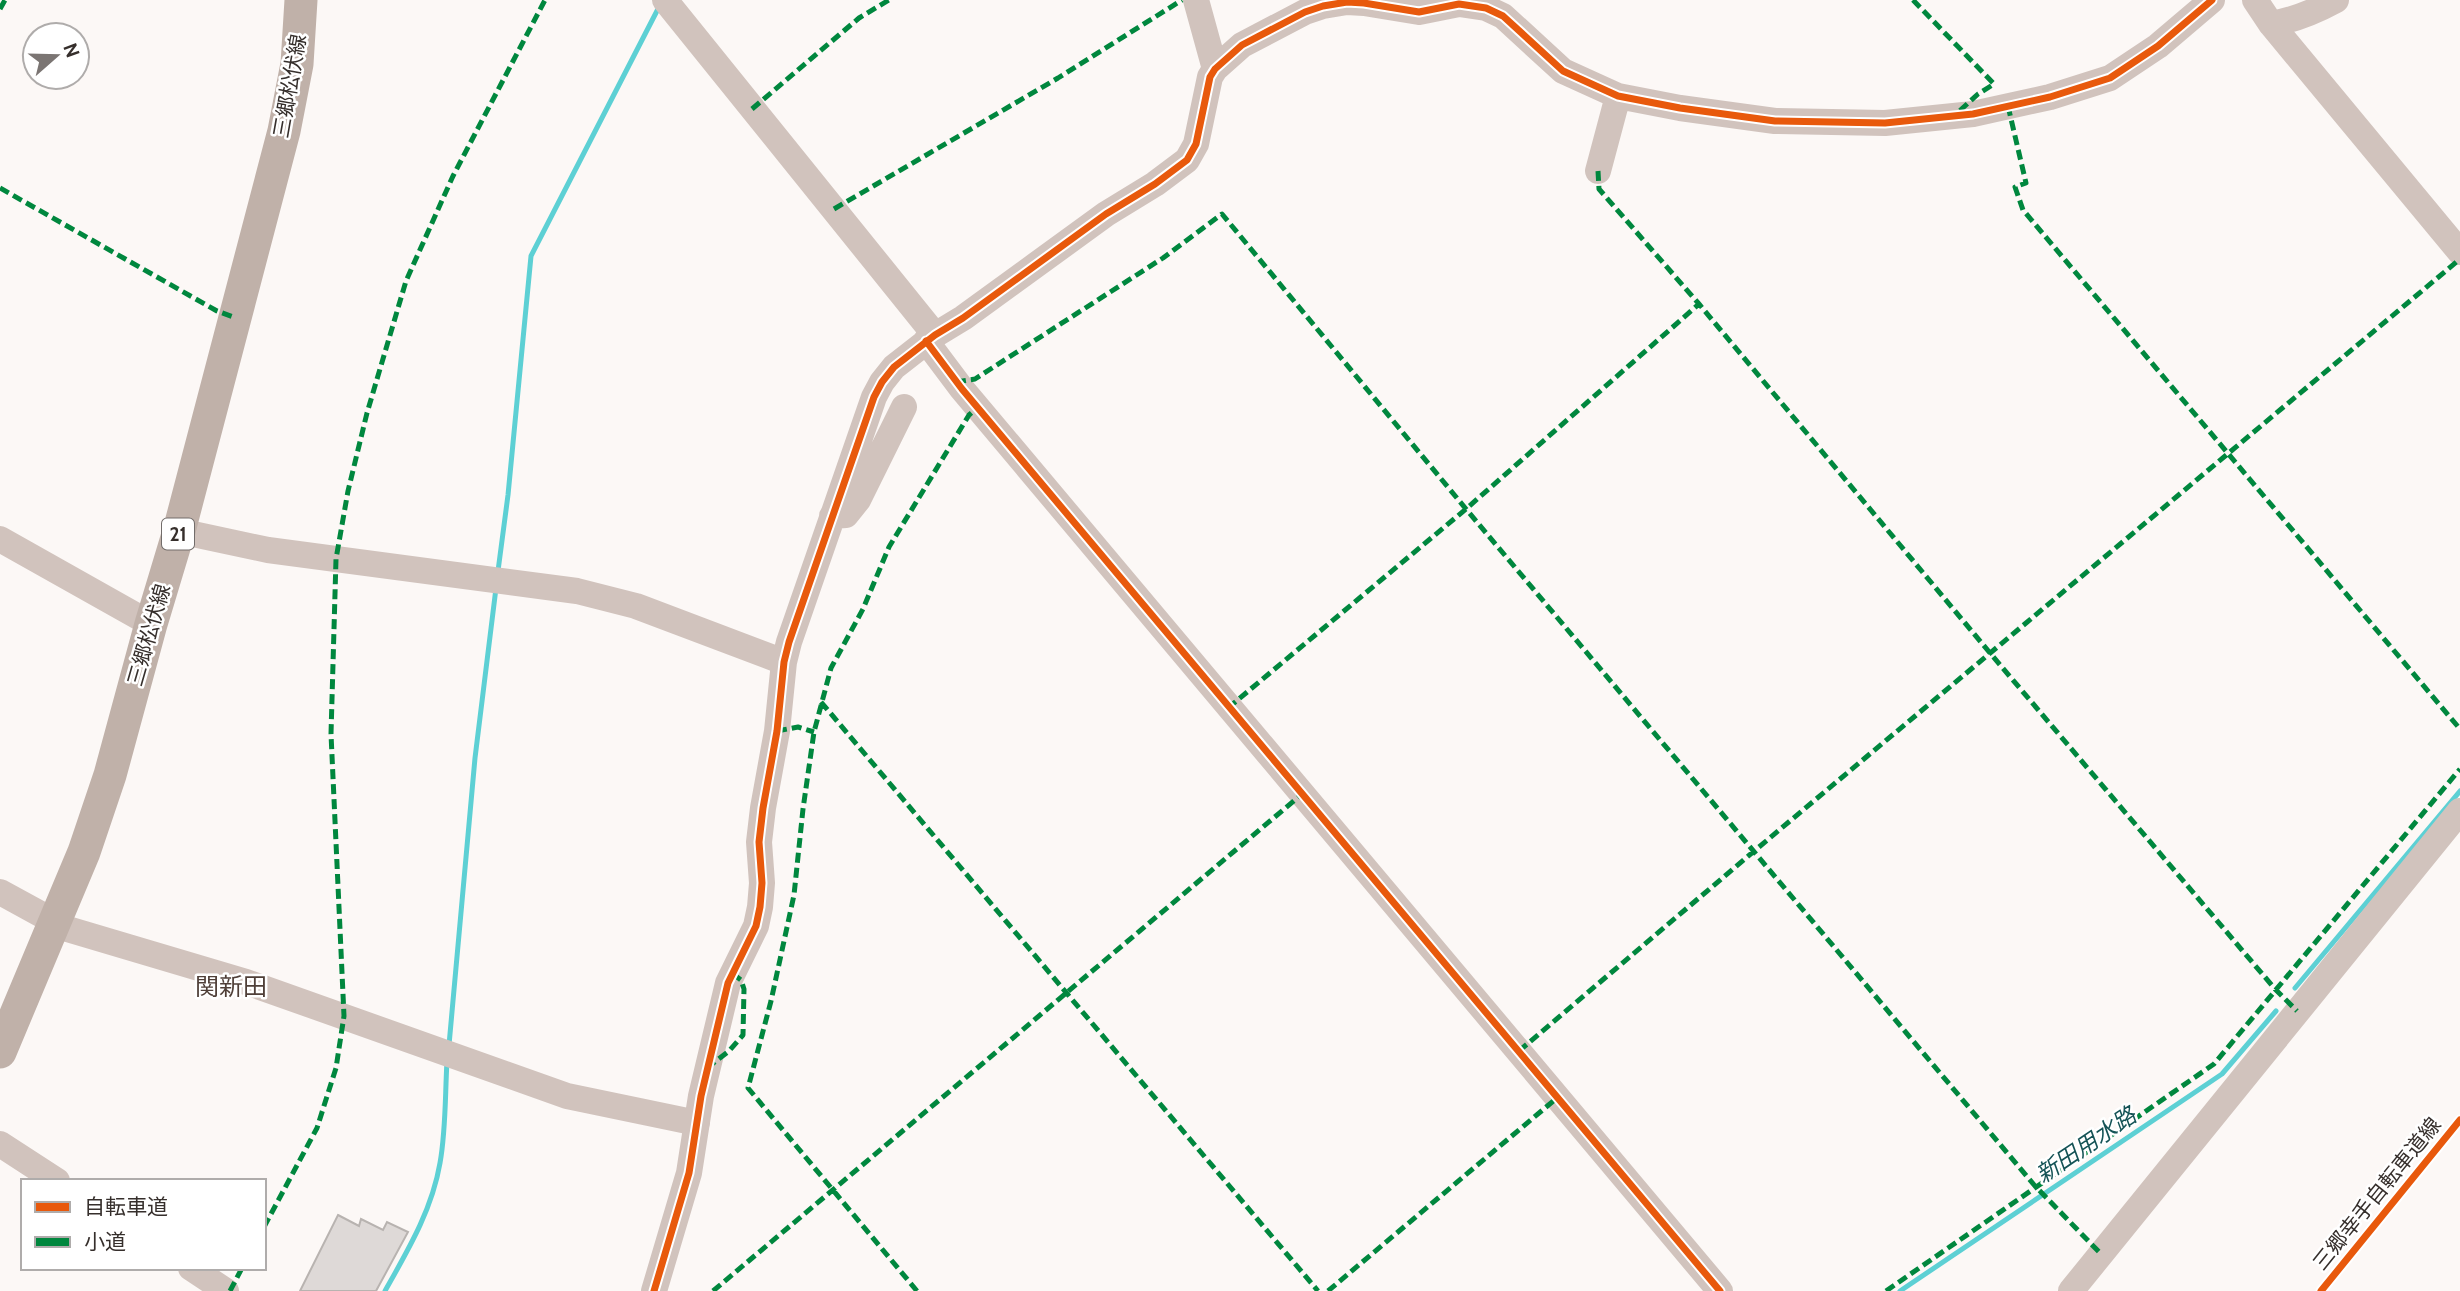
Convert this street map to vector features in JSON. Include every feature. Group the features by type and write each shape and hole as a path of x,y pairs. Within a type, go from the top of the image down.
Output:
{"main road":[{"name":"三郷松伏線","path":"0,1052 84,852 110,775 179,531 284,131 297,64 301,0"}],"street":[{"path":"665,0 931,338 970,399 1720,1291"},
{"path":"1196,0 1215,69"},
{"path":"654,1291 689,1173 707,1068 729,983 756,926 760,907 762,883 759,842 777,731 784,662 865,417 881,382 894,367 931,338 1187,160 1196,144 1210,77 1215,69 1242,45 1305,12 1324,6 1347,2 1364,3 1419,12 1459,4 1486,8 1503,16 1563,71 1618,96 1774,121 1885,123 1973,114 2083,88 2110,78 2158,46 2212,0"},
{"path":"2255,0 2271,24 2460,252"},
{"path":"2271,24 2294,20 2336,0"},
{"path":"1600,162 1618,96"},
{"path":"832,516 846,515 858,500 904,407"},
{"path":"179,531 268,550 577,591 636,606 784,662"},
{"path":"0,539 151,624"},
{"path":"2071,1291 2460,811"},
{"path":"0,892 54,924 246,982 567,1096 697,1123"},
{"path":"0,1144 54,1179"},
{"path":"194,1270 226,1291"}],"building":[{"path":"338,1215 359,1226 361,1219 383,1230 387,1222 408,1232 376,1291 300,1291"}],"waterway":[{"path":"498,571 531,256 660,5"},
{"path":"449,1045 475,758 496,588"},
{"name":"新田用水路","path":"2295,988 2460,791"},
{"name":"新田用水路","path":"1900,1291 2222,1074 2276,1011"},
{"path":"385,1291 418,1229 436,1180 443,1138 447,1061"}],"marked path":[{"path":"0,9 5,0"},
{"path":"266,1223 317,1128 336,1068 344,1016 331,734 336,559 348,491 367,413 406,281 453,176 545,0"},
{"path":"752,109 859,18 889,0"},
{"path":"834,209 1058,78 1182,0"},
{"path":"1913,0 1994,84 1978,94 1955,115"},
{"path":"2008,106 2026,183 2015,187 2023,210 2460,729"},
{"path":"1598,171 1599,189 1699,304 2275,989 2297,1011"},
{"path":"0,188 217,311 236,318"},
{"path":"956,382 975,379 1163,258 1222,214 1466,509 2035,1186 2102,1255"},
{"path":"1519,1051 2460,259"},
{"path":"1228,708 1466,509 1699,304"},
{"path":"917,1291 748,1088 771,1001 794,895 814,732 831,668 863,609 889,547 969,415 977,408"},
{"path":"821,702 1318,1291"},
{"path":"777,731 798,727 814,732"},
{"path":"1886,1291 2214,1064 2460,769"},
{"path":"713,1291 1302,794"},
{"path":"707,1068 729,1051 743,1035 744,989 741,980 733,974"},
{"path":"1328,1291 1558,1097"},
{"path":"230,1291 241,1270"}],"cycle path":[{"path":"654,1291 689,1173 701,1096 728,983 756,926 760,907 762,883 759,842 777,731 784,662 874,397 894,367 935,335 1187,160 1196,144 1210,77 1215,69 1242,45 1305,12 1323,6 1347,2 1364,3 1419,12 1459,4 1486,8 1503,16 1563,71 1618,96 1680,108 1775,121 1885,123 1973,114 2050,97 2110,78 2158,46 2212,0"},
{"path":"926,341 962,389 1720,1291"},
{"name":"三郷幸手自転車道線","path":"2321,1291 2460,1120"}],"district":[{"name":"関新田","path":"231,987"}]}
